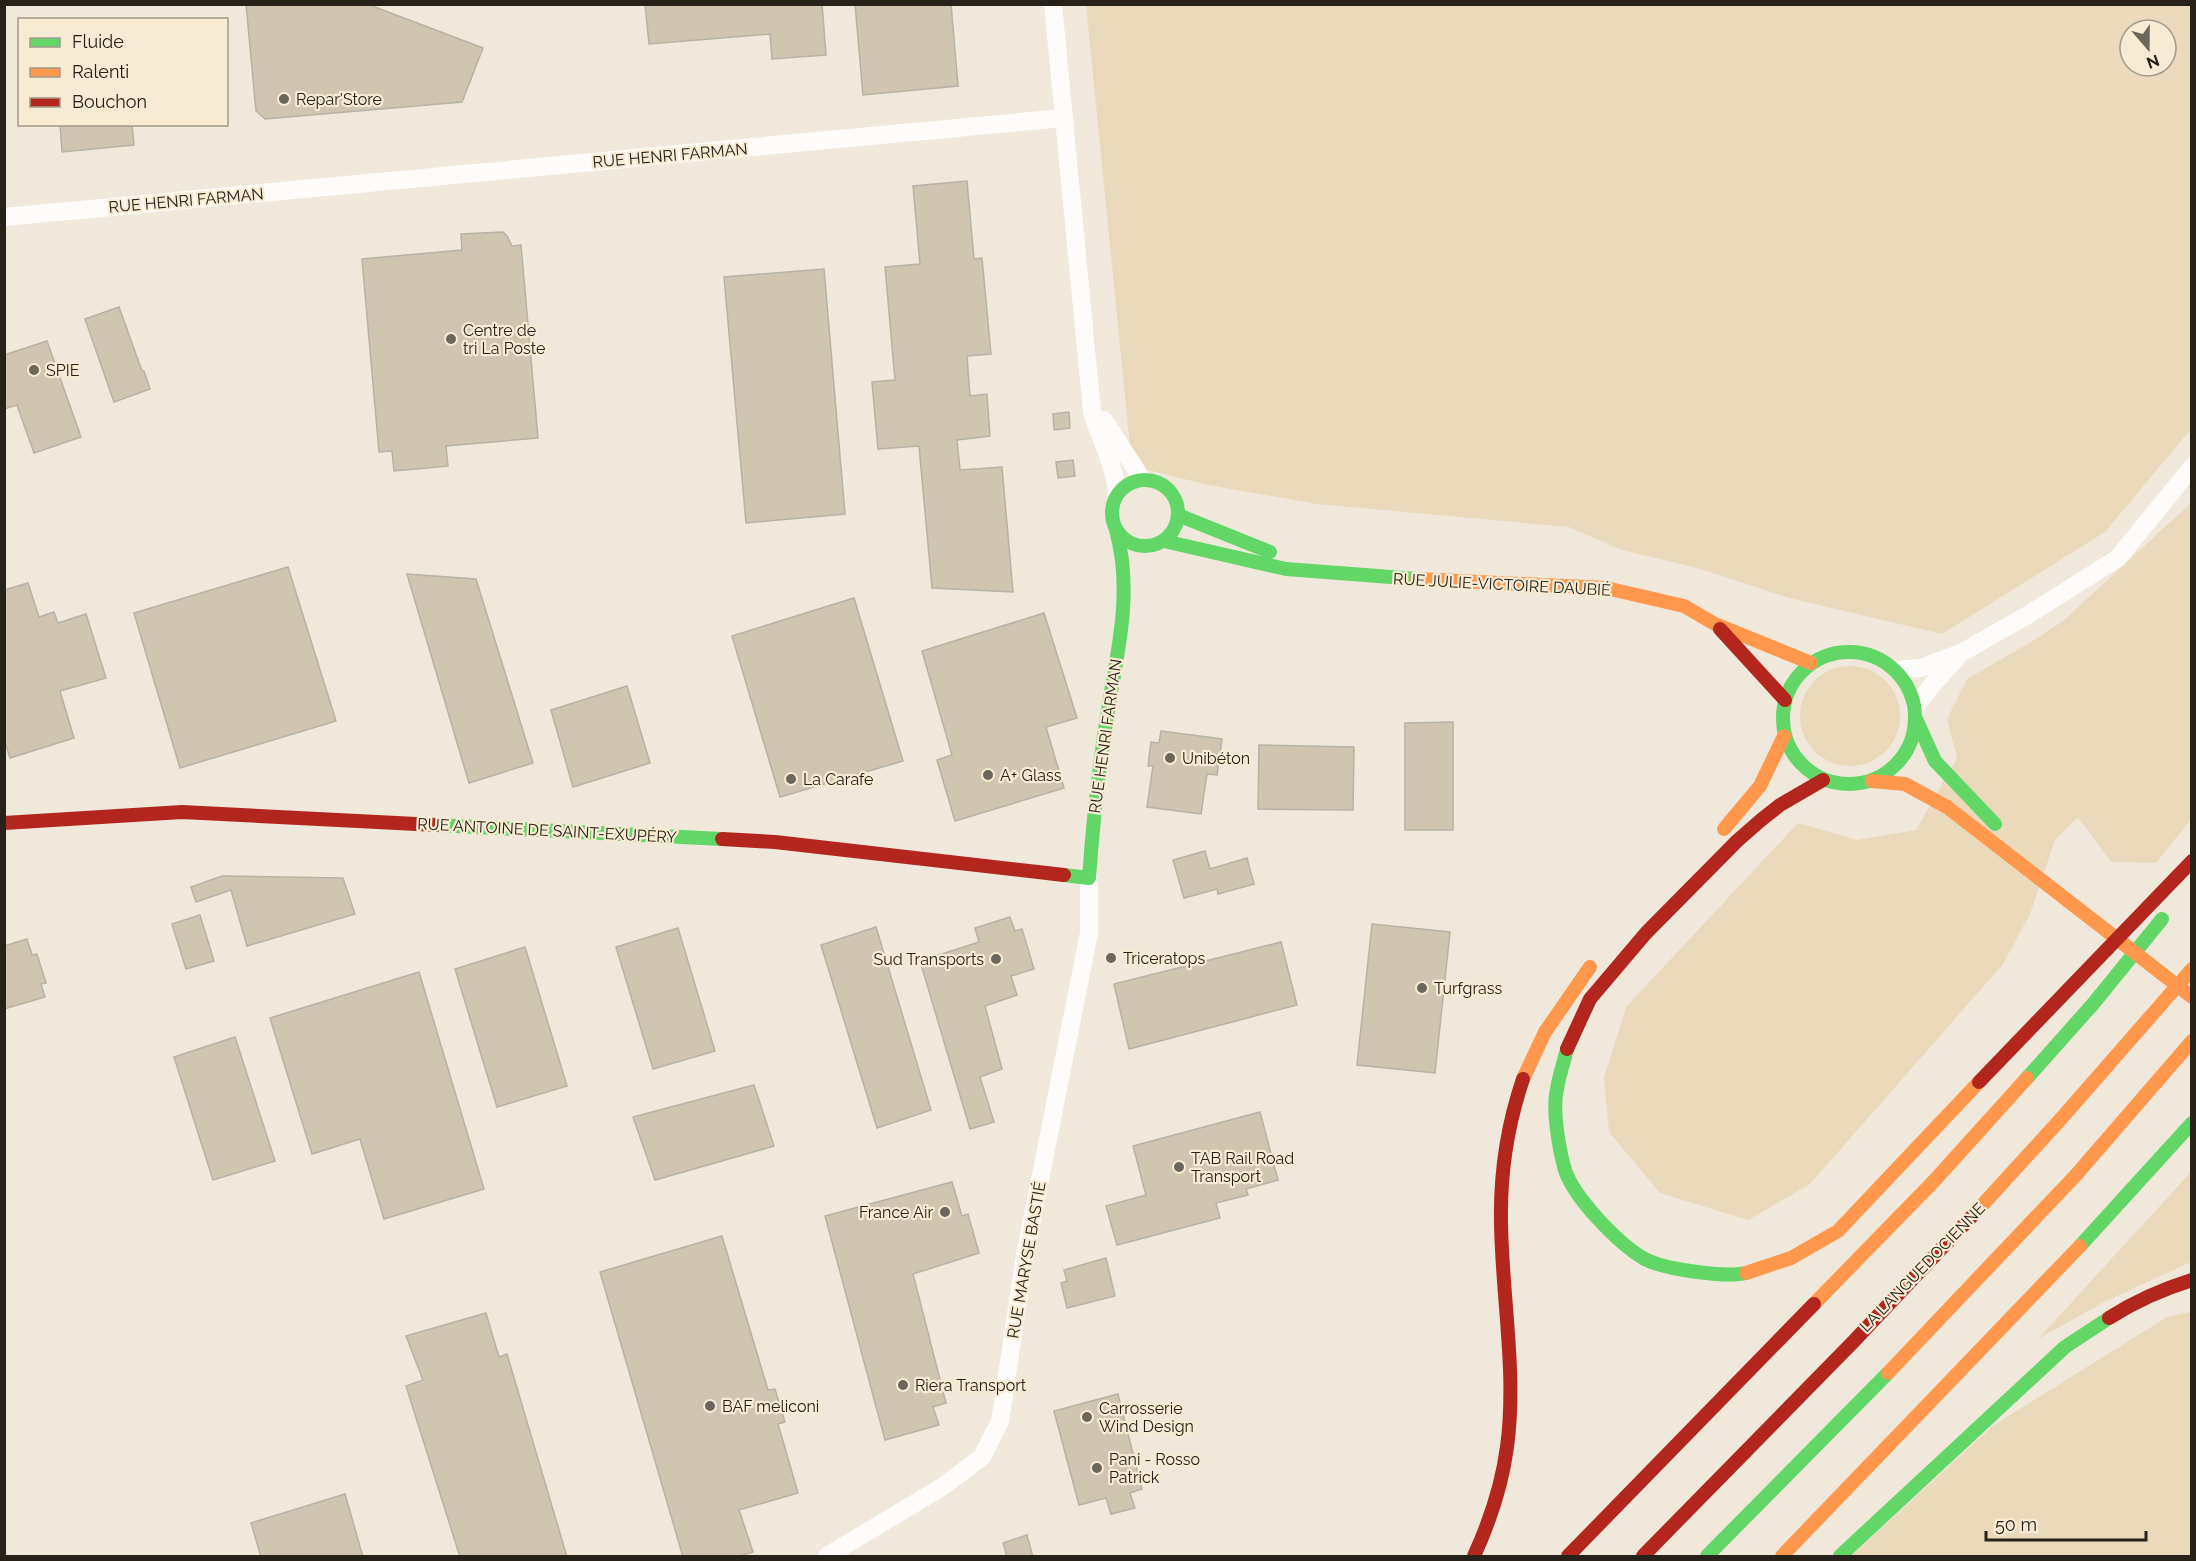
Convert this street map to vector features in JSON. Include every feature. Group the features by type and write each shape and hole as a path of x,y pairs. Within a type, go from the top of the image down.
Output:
{"main road":[{"path":"1142,479 1163,484 1172,492 1177,501 1178,515 1177,524 1164,541 1144,547 1132,544 1116,530 1112,520 1112,509 1117,494 1128,484 1142,479"},
{"name":"RUE JULIE-VICTOIRE DAUBIÉ","path":"1178,515 1318,572"},
{"name":"RUE HENRI FARMAN","path":"1089,878 1093,816 1125,594 1122,547 1116,530"},
{"name":"RUE JULIE-VICTOIRE DAUBIÉ","path":"1164,541 1286,570 1428,580 1606,588 1684,606 1715,624 1810,663"},
{"name":"RUE HENRI FARMAN","path":"1125,594 1144,547"},
{"name":"RUE JULIE-VICTOIRE DAUBIÉ","path":"1715,624 1785,700"},
{"path":"2004,833 1935,761 1907,684 1896,670 1877,657 1854,651 1831,653 1810,663 1795,679 1785,700 1782,721 1784,736 1795,758 1808,771 1823,780 1840,784 1872,781 1905,784 1947,807 2061,886 2192,982"},
{"path":"1872,781 1890,771 1904,757 1913,739 1916,713"},
{"path":"1716,838 1759,790 1784,736"},
{"path":"1823,780 1761,820 1737,841 1646,933 1590,999 1568,1047 1556,1092 1558,1142 1566,1173 1589,1209 1613,1234 1644,1259 1693,1272 1742,1274 1791,1258 1838,1231 2038,1019 2192,861"},
{"name":"RUE ANTOINE DE SAINT-EXUPÉRY","path":"4,823 182,812 775,842 1089,878"},
{"path":"2048,868 2061,886 2192,997"},
{"path":"1568,1557 1934,1181 2093,1004 2170,908"},
{"path":"1474,1557 1492,1515 1501,1483 1509,1431 1509,1379 1500,1209 1504,1152 1510,1119 1524,1074 1539,1041 1565,1000 1597,958"},
{"name":"LA LANGUEDOCIENNE","path":"1643,1557 2027,1157 2116,1059 2192,969"},
{"path":"1707,1557 2002,1253 2140,1104 2192,1041"},
{"path":"1782,1557 2114,1210 2192,1123"},
{"path":"1840,1557 2065,1347 2123,1309 2169,1287 2192,1280"}],"street":[{"path":"1053,4 1092,412 1099,436 1113,465 1117,494"},
{"name":"RUE HENRI FARMAN","path":"4,217 1063,118"},
{"path":"1091,391 1112,436 1142,479"},
{"path":"1896,670 1926,667 1961,653 2031,613 2118,558 2192,467"},
{"path":"1916,713 1932,685 1961,653"},
{"name":"RUE MARYSE BASTIÉ","path":"827,1557 942,1487 982,1457 1000,1421 1025,1255 1089,933 1089,878"}],"shaded area":[{"path":"1086,5 2191,5 2191,429 2105,532 1942,634 1789,598 1697,568 1622,550 1569,527 1317,504 1208,485 1132,466"},
{"path":"2191,503 2191,819 2156,863 2111,862 2078,817 2055,840 2030,914 2003,964 1810,1184 1748,1220 1660,1193 1609,1132 1604,1078 1626,1007 1798,823 1857,840 1916,830 1957,758 1947,719 1967,679 2063,621"},
{"path":"1850,666 1869,670 1885,681 1896,697 1900,716 1896,735 1885,751 1869,762 1850,766 1831,762 1815,751 1804,735 1800,716 1804,697 1815,681 1831,670"},
{"path":"2191,1172 2191,1262 2104,1302 2038,1339"},
{"path":"2191,1312 2191,1556 1851,1556 1994,1425 2167,1317"}],"building":[{"path":"246,4 367,4 483,48 462,102 265,119 256,111"},
{"path":"645,4 822,4 826,55 772,59 770,34 649,44"},
{"path":"855,4 951,4 958,86 863,95"},
{"path":"60,126 132,126 134,145 62,152"},
{"path":"967,181 974,259 982,258 991,354 967,356 970,396 987,394 990,436 957,440 960,470 1002,467 1013,592 932,588 919,446 878,449 872,382 895,380 885,267 920,264 913,186"},
{"name":"Centre de tri La Poste","path":"503,232 512,246 521,245 538,438 446,446 448,466 394,471 392,451 379,452 362,259 462,250 461,234"},
{"path":"824,269 845,514 746,523 724,277"},
{"path":"119,307 150,389 114,402 85,319"},
{"path":"47,341 81,437 34,453 17,405 4,409 4,355"},
{"path":"1069,412 1070,428 1054,430 1053,414"},
{"path":"1073,460 1075,476 1058,478 1056,462"},
{"path":"288,567 336,721 180,768 134,613"},
{"path":"407,574 476,579 533,763 469,783"},
{"path":"28,583 39,617 54,612 58,623 86,614 106,678 60,691 74,738 10,758 4,739 4,590"},
{"path":"854,598 903,761 780,797 732,636"},
{"path":"1044,613 1077,718 1046,727 1064,788 955,821 937,760 952,755 922,651"},
{"path":"627,686 650,763 573,787 551,710"},
{"path":"1453,722 1453,830 1405,830 1405,723"},
{"path":"1161,731 1222,739 1217,775 1207,774 1201,814 1147,807 1153,766 1148,766 1151,742 1159,743"},
{"path":"1259,745 1354,747 1353,810 1258,809"},
{"path":"1205,851 1210,869 1247,858 1254,884 1218,894 1217,889 1184,898 1173,860"},
{"path":"222,876 343,878 355,914 247,946 231,890 196,902 191,887"},
{"path":"200,915 214,961 186,969 172,924"},
{"path":"1010,917 1015,931 1022,929 1034,969 1011,976 1017,995 985,1006 1002,1069 980,1077 994,1122 970,1129 920,961 979,942 975,928"},
{"path":"1372,924 1450,932 1435,1073 1357,1065"},
{"path":"876,927 931,1110 877,1128 821,945"},
{"path":"678,928 715,1051 653,1069 616,947"},
{"path":"27,939 32,955 37,954 46,983 41,984 45,997 4,1009 4,946"},
{"path":"1281,942 1297,1005 1129,1049 1114,984"},
{"path":"525,947 567,1086 497,1107 455,969"},
{"path":"419,972 484,1189 384,1219 360,1139 312,1154 270,1018"},
{"path":"235,1037 275,1161 213,1180 174,1057"},
{"path":"754,1085 774,1146 655,1180 633,1117"},
{"path":"1260,1112 1278,1180 1246,1189 1248,1195 1216,1203 1220,1218 1117,1245 1106,1206 1146,1195 1133,1146"},
{"path":"952,1182 962,1216 968,1214 979,1253 913,1274 946,1403 933,1407 939,1425 885,1440 825,1216"},
{"name":"BAF meliconi","path":"722,1236 768,1390 775,1389 785,1422 778,1424 798,1493 739,1510 753,1552 736,1557 683,1557 600,1272"},
{"path":"1106,1258 1115,1296 1067,1308 1061,1283 1067,1281 1064,1270"},
{"path":"486,1313 499,1357 507,1354 567,1557 460,1557 406,1386 423,1380 406,1336"},
{"path":"1118,1394 1142,1489 1130,1493 1135,1508 1111,1514 1106,1498 1079,1505 1054,1411"},
{"path":"345,1494 363,1557 261,1557 251,1523"},
{"path":"1027,1535 1033,1557 1007,1557 1003,1543"}],"traffic: fast":[{"path":"1138,480 1152,480 1164,485 1173,494 1178,513 1176,526 1169,537 1152,546 1138,546 1126,541 1117,532 1112,520 1112,506 1117,494 1126,485 1138,480"},
{"path":"1178,515 1270,552"},
{"path":"1064,875 1089,878 1099,773 1124,598 1121,553 1116,530"},
{"path":"1164,541 1286,569 1417,579"},
{"path":"1849,652 1874,657 1896,671 1910,693 1915,718 1910,743 1896,765 1874,779 1849,784 1824,779 1802,765 1788,743 1783,718 1788,693 1802,671 1824,657 1849,652"},
{"path":"1916,719 1935,761 1995,824"},
{"path":"436,825 722,839"},
{"path":"2027,1078 2093,1004 2162,919"},
{"path":"1567,1049 1556,1098 1557,1130 1565,1170 1587,1206 1622,1242 1652,1262 1678,1269 1709,1273 1746,1273"},
{"path":"2080,1246 2192,1123"},
{"path":"1840,1556 2065,1347 2109,1318"},
{"path":"1707,1556 1888,1373"}],"traffic: slow":[{"path":"1417,579 1606,588 1684,606 1715,624 1811,663"},
{"path":"1724,829 1760,786 1784,736"},
{"path":"1872,781 1905,784 1947,807 2192,997"},
{"path":"1523,1079 1545,1032 1590,967"},
{"path":"1976,1212 2192,969"},
{"path":"1888,1373 2076,1175 2192,1041"},
{"path":"1814,1304 1934,1181 2027,1078"},
{"path":"1746,1273 1791,1258 1838,1231 1979,1082"},
{"path":"1782,1556 2080,1246"}],"traffic: jam":[{"path":"1720,629 1785,700"},
{"path":"1567,1049 1590,999 1646,933 1737,841 1761,820 1780,805 1823,780"},
{"path":"4,823 182,812 436,825"},
{"path":"722,839 775,842 1064,875"},
{"path":"1979,1082 2192,861"},
{"path":"1474,1556 1495,1503 1502,1475 1510,1419 1510,1363 1501,1223 1502,1186 1509,1132 1523,1079"},
{"path":"1643,1556 1854,1341 1976,1212"},
{"path":"2109,1318 2149,1296 2192,1280"},
{"path":"1568,1556 1814,1304"}],"place":[{"name":"Repar'Store","path":"284,99"},
{"name":"Centre de tri La Poste","path":"451,339"},
{"name":"SPIE","path":"34,370"},
{"name":"Unibéton","path":"1170,758"},
{"name":"A+ Glass","path":"988,775"},
{"name":"La Carafe","path":"791,779"},
{"name":"Triceratops","path":"1111,958"},
{"name":"Sud Transports","path":"996,959"},
{"name":"Turfgrass","path":"1422,988"},
{"name":"TAB Rail Road Transport","path":"1179,1167"},
{"name":"France Air","path":"945,1212"},
{"name":"Riera Transport","path":"903,1385"},
{"name":"BAF meliconi","path":"710,1406"},
{"name":"Carrosserie Wind Design","path":"1087,1417"},
{"name":"Pani - Rosso Patrick","path":"1097,1468"}]}
